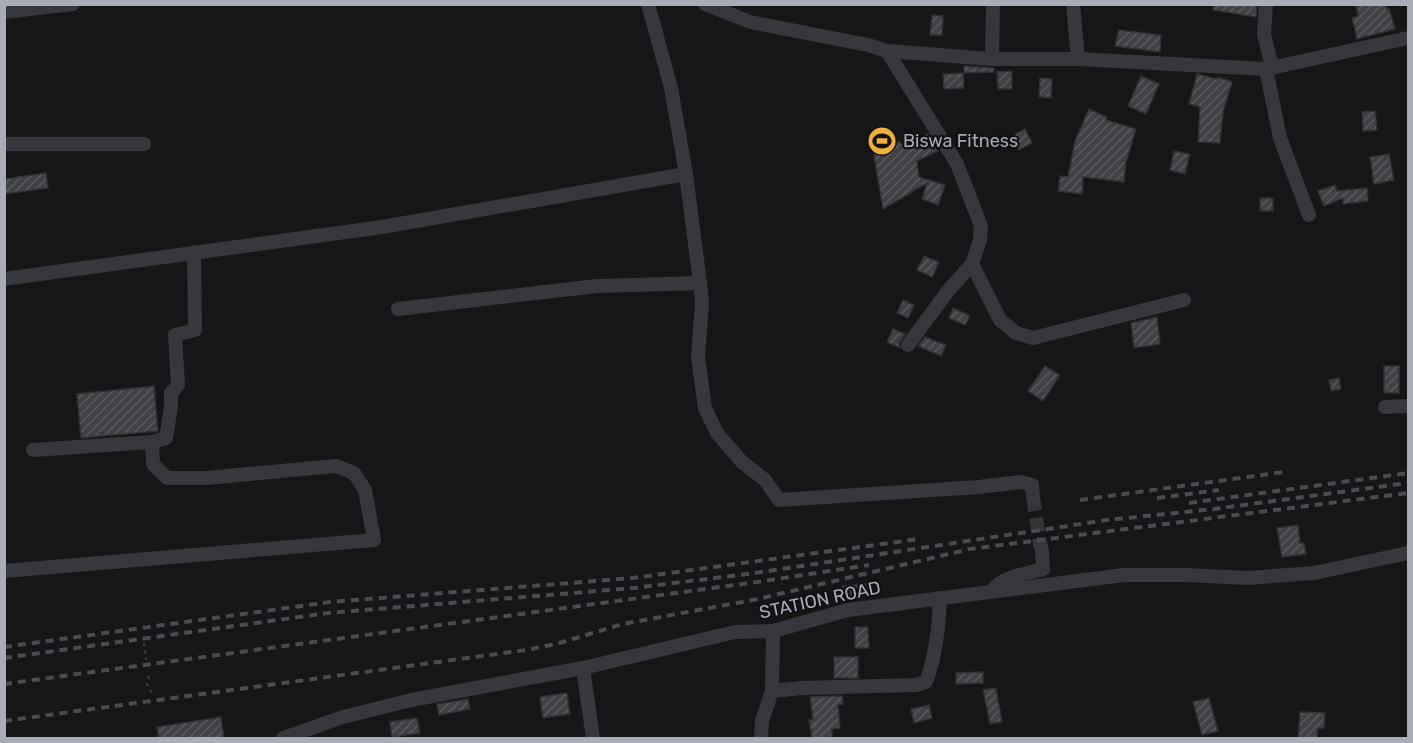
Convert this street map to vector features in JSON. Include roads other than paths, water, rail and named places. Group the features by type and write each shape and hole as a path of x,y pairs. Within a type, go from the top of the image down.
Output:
{"street":[{"path":"4,12 73,4"},
{"path":"648,4 671,88 686,174 702,303 698,357 705,408 717,433 742,462 765,480 779,500 979,487 1021,482 1032,485 1034,496"},
{"path":"705,4 750,22 822,38 868,45 887,51 992,59 1078,59 1269,68 1408,38"},
{"path":"992,59 993,4"},
{"path":"1073,4 1078,59"},
{"path":"1266,4 1264,34 1280,138 1309,215"},
{"path":"887,51 957,164 981,226 980,240 972,264 948,291 908,345"},
{"path":"4,144 144,144"},
{"path":"4,279 382,227 686,174"},
{"path":"33,450 153,442 166,438 171,393 178,385 175,334 195,330 194,252"},
{"path":"972,264 1000,320 1016,333 1033,338 1184,300"},
{"path":"398,309 597,286 700,284"},
{"path":"1385,407 1408,406"},
{"path":"4,571 374,540 365,490 354,473 336,465 206,478 167,478 153,464 153,442"},
{"path":"991,590 1001,582 1023,573 1043,569 1040,544"},
{"name":"STATION ROAD","path":"283,738 343,717 411,700 583,668 735,632 773,631 848,610 991,590 1124,575 1248,578 1314,573 1408,553"},
{"path":"772,691 916,685 926,682 930,673 939,623 940,598"},
{"path":"761,738 762,721 772,691 773,631"},
{"path":"583,668 593,738"}],"tunnel":[{"path":"1033,497 1040,544"}],"railway":[{"path":"1080,500 1284,472"},
{"path":"1189,503 1408,473"},
{"path":"4,658 328,613 634,588 755,573 1107,520 1214,509 1408,483"},
{"path":"1157,498 1219,490"},
{"path":"4,721 526,650 556,644 623,624 758,599 970,549 1408,493"},
{"path":"4,647 330,602 633,578 919,539"},
{"path":"4,684 869,565"}],"place":[{"name":"Biswa Fitness","path":"882,141"}]}
